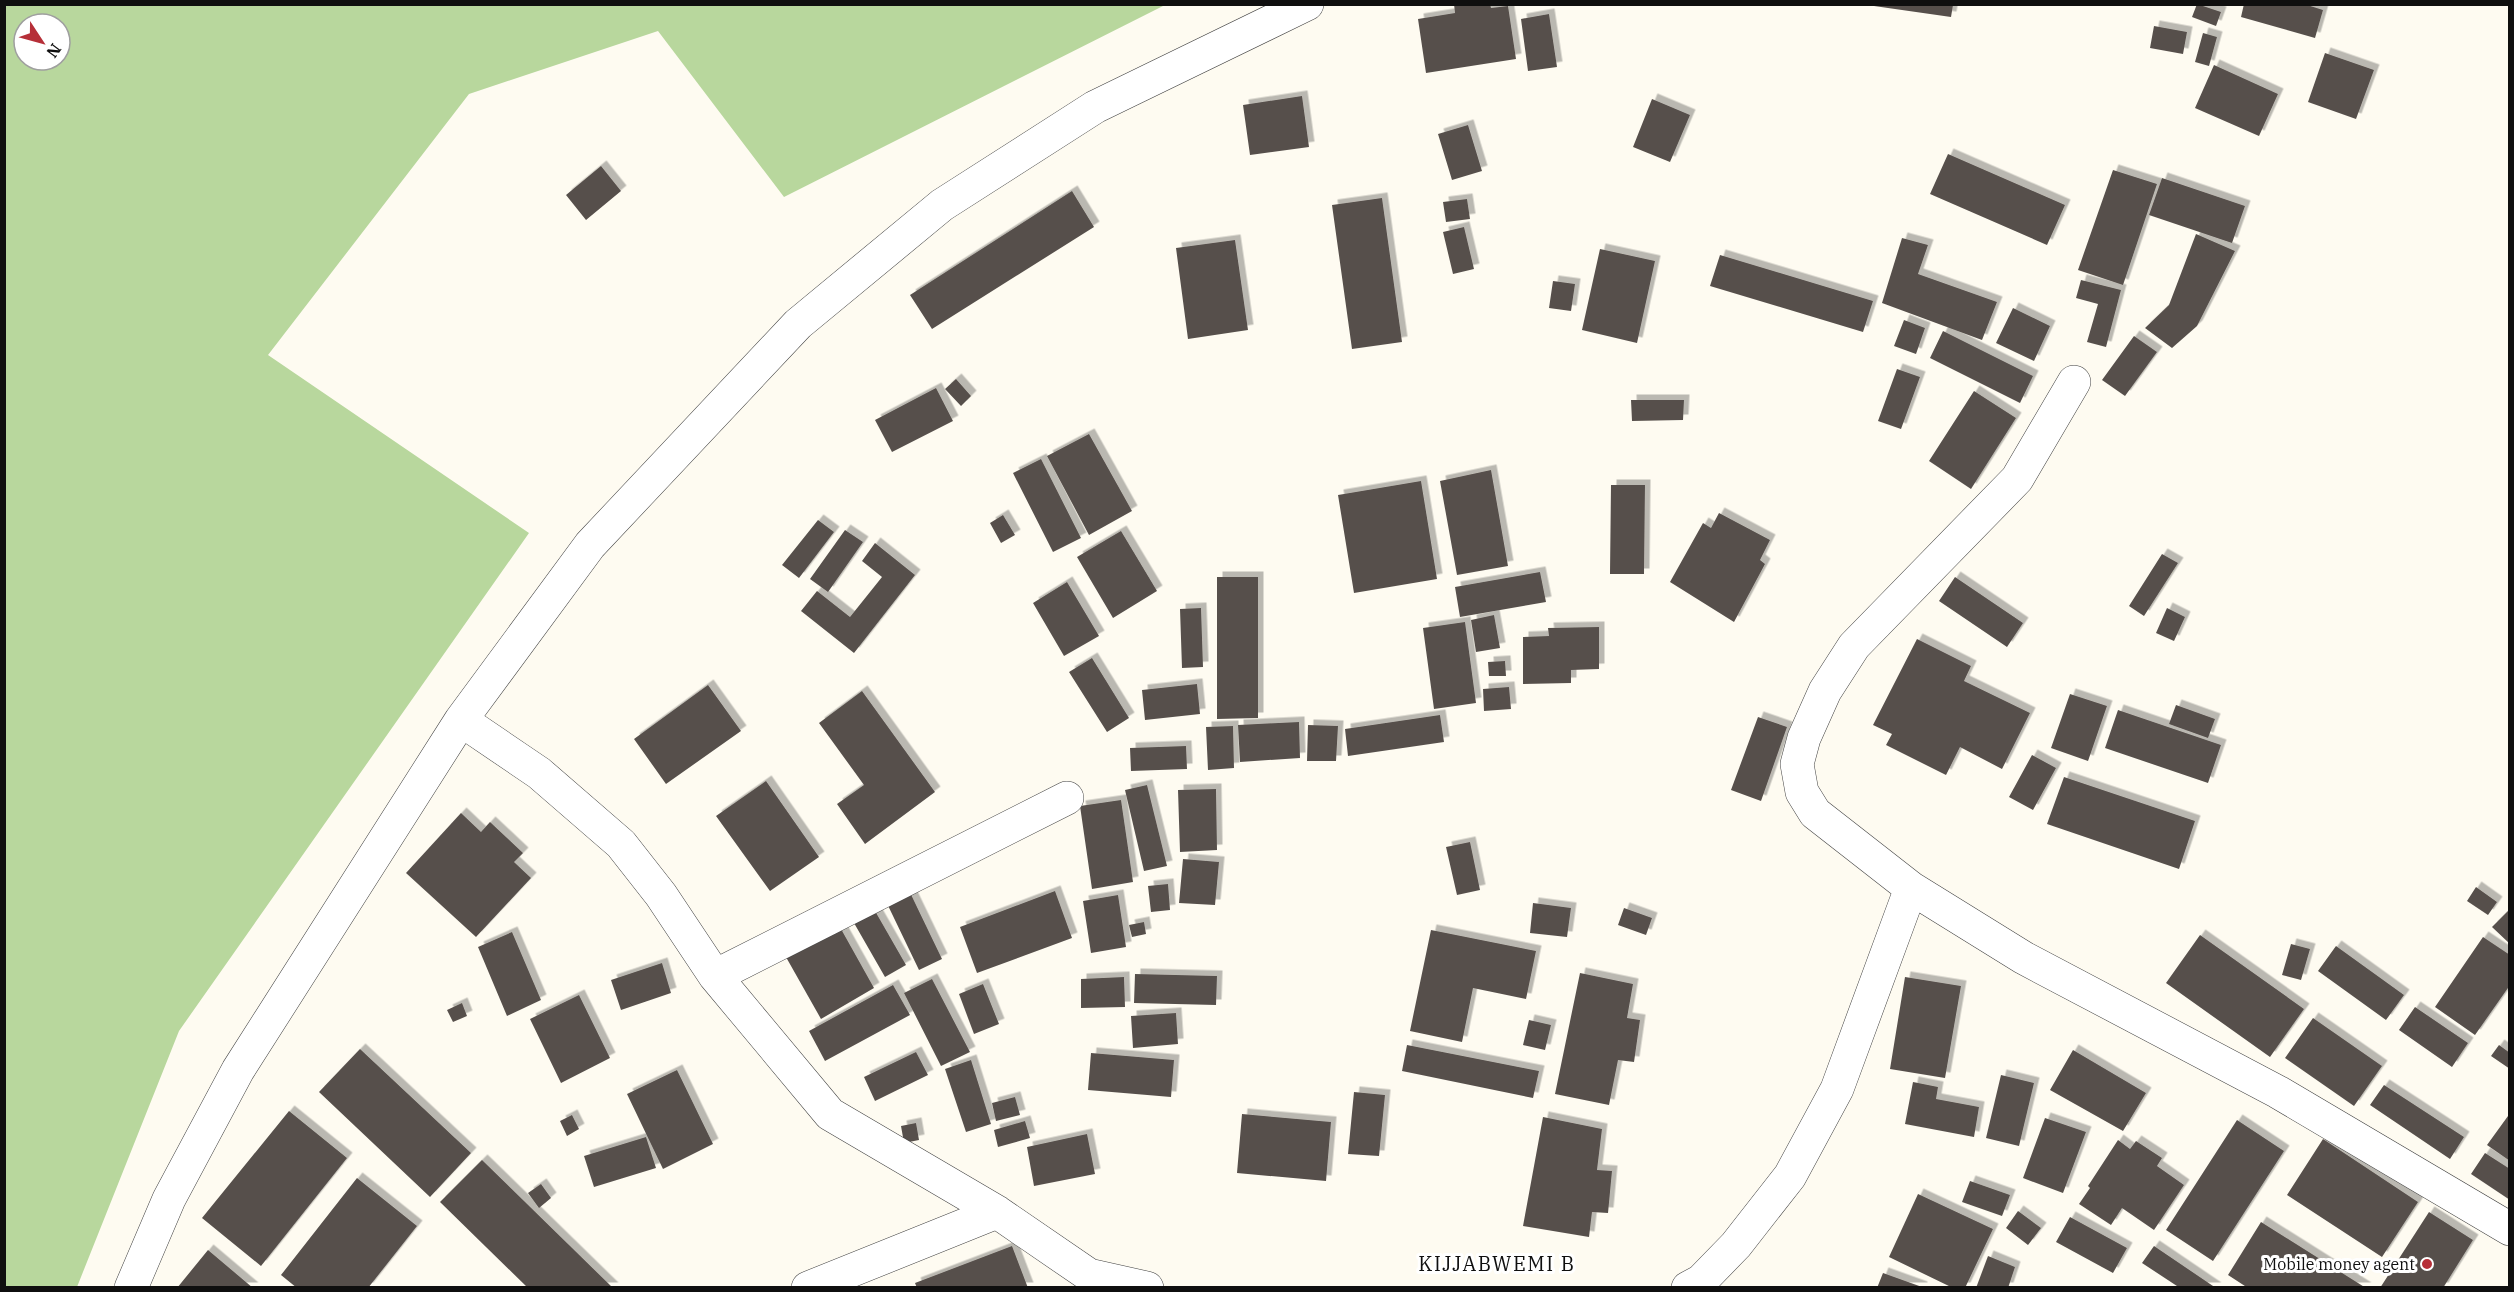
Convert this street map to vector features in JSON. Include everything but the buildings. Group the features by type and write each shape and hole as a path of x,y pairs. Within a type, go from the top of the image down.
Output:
{"street":[{"path":"131,1287 169,1199 238,1070 461,720 590,545 798,324 942,205 1095,107 1307,4"},
{"path":"2074,382 2017,479 1854,646 1825,691 1804,738 1797,764 1802,792 1815,813 1911,888 2024,958 2278,1092 2510,1229"},
{"path":"461,720 539,773 621,844 661,895 715,976 830,1114 997,1212 1089,1275 1148,1287"},
{"path":"715,976 1067,798"},
{"path":"1688,1287 1701,1281 1736,1245 1790,1176 1837,1089 1911,888"},
{"path":"808,1287 997,1212"}],"green space":[{"path":"5,4 1165,5 784,197 658,31 469,94 268,355 529,533 179,1031 77,1287 5,1287"}],"place":[{"name":"Mobile money agent","path":"2427,1264"}],"district":[{"name":"KIJJABWEMI B","path":"1497,1263"}]}
